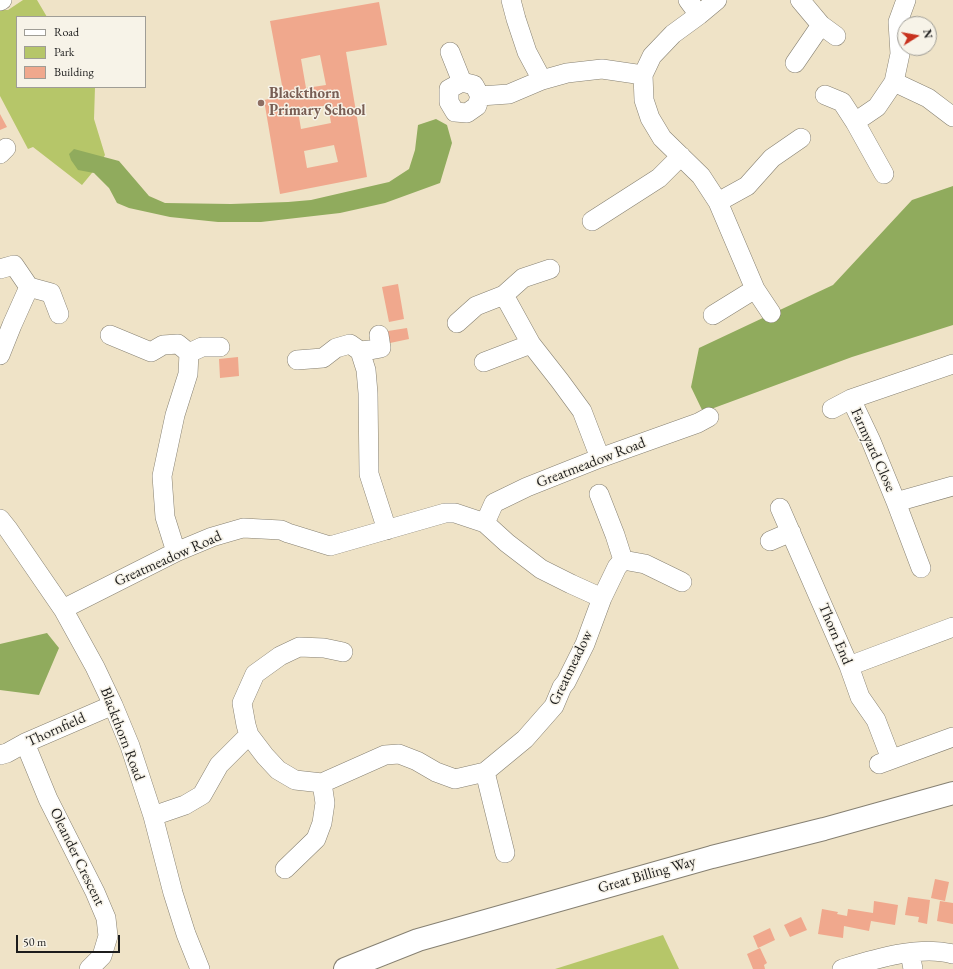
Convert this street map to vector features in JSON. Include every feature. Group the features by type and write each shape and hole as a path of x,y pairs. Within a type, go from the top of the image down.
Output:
{"main road":[{"name":"Great Billing Way","path":"345,969 418,940 690,862 824,829 953,793"}],"street":[{"path":"511,0 527,52 542,80"},
{"path":"688,0 699,15"},
{"path":"717,0 673,34 652,56 643,75 644,100 650,118 662,138 701,176 718,202 755,289 771,313"},
{"path":"795,63 828,30 800,0"},
{"path":"855,122 877,107 894,82 900,54 898,22 906,0"},
{"path":"450,52 462,82"},
{"path":"480,96 509,94 542,80 567,73 602,69 643,75"},
{"path":"462,82 474,85 480,96 477,106 467,113 455,112 441,104 449,89 462,82"},
{"path":"894,82 928,98 953,118"},
{"path":"826,95 842,102 884,174"},
{"path":"718,202 747,186 772,158 801,138"},
{"path":"592,221 659,178 681,156"},
{"path":"0,269 14,265 29,287 51,293 59,314"},
{"path":"457,323 476,306 504,295 524,278 550,269"},
{"path":"0,355 29,287"},
{"path":"712,315 755,289"},
{"path":"504,295 531,344 560,380 582,411 600,458"},
{"path":"110,335 151,352 163,344 178,344 189,353"},
{"path":"360,351 381,348 379,335"},
{"path":"297,360 323,358 336,348 350,344 360,351 366,370 368,393 369,474 387,530"},
{"path":"484,362 531,344"},
{"path":"189,353 202,347 220,347"},
{"path":"176,552 165,517 162,476 175,415 188,374 189,353"},
{"name":"Farmyard Close","path":"953,364 851,399 871,441 896,502 953,486"},
{"path":"832,409 851,399"},
{"name":"Greatmeadow Road","path":"485,523 494,502 527,487 600,458 698,423 710,417"},
{"path":"599,494 623,560 645,564 682,582"},
{"path":"896,502 920,568"},
{"name":"Thorn End","path":"780,508 849,666 860,697 876,720 885,761 953,737"},
{"name":"Greatmeadow Road","path":"63,609 176,552 212,537 243,528 281,530 288,534 330,546 445,513 455,513 485,523 507,543 541,569 602,598"},
{"name":"Blackthorn Road","path":"0,519 63,609 95,667 113,705 130,746 153,816 173,893 186,934 200,969"},
{"path":"770,541 791,532"},
{"name":"Greatmeadow","path":"343,652 324,648 299,647 280,656 255,674 242,703 246,725 249,735 278,770 296,780 322,783 385,756 399,754 417,761 436,772 455,779 485,772 525,739 554,706 562,687 585,644 602,598 616,568 623,560"},
{"path":"849,666 953,627"},
{"name":"Thornfield","path":"0,755 7,753 24,743 113,705"},
{"path":"153,816 185,805 202,795 218,765 249,735"},
{"name":"Oleander Crescent","path":"24,743 48,799 95,892 106,918 108,936 102,956 89,969"},
{"path":"485,772 506,853"},
{"path":"285,869 316,839 322,823 325,803 322,783"},
{"path":"842,969 876,958 911,961 928,950 953,954"}],"green space":[{"path":"23,0 37,0 46,16 16,16 16,88 95,88 94,119 105,155 82,185 33,147 28,149 0,96 0,10 8,10"},
{"path":"436,119 447,125 452,143 440,183 385,203 340,213 261,222 218,222 170,217 129,208 117,203 109,188 94,173 78,170 69,154 74,149 119,161 149,196 165,203 231,204 311,200 389,182 409,169 415,150 418,125"},
{"path":"953,186 953,325 852,357 703,412 691,387 699,348 833,285 912,200"},
{"path":"47,633 59,648 39,695 0,690 0,644"},
{"path":"663,935 679,969 555,969"}],"building":[{"name":"Blackthorn Primary School","path":"379,2 387,45 346,52 367,177 280,194 264,100 284,96 270,21","holes":["320,55 326,85 306,88 301,59","328,105 331,123 301,129 298,111","334,145 338,162 307,168 304,151"]},
{"path":"0,114 7,127 0,130"},
{"path":"398,284 404,319 389,322 382,287"},
{"path":"407,328 409,339 390,343 388,331"},
{"path":"238,357 239,376 220,378 219,359"},
{"path":"935,879 949,882 945,901 931,898"},
{"path":"908,897 930,900 927,924 918,922 919,917 905,915"},
{"path":"874,901 898,905 895,925 871,921 869,931 844,926 843,938 818,934 822,909 838,912 837,914 847,916 848,909 873,913"},
{"path":"940,901 953,903 953,924 937,921"},
{"path":"801,917 807,930 790,937 784,925"},
{"path":"770,928 775,940 758,948 753,936"},
{"path":"760,948 767,963 764,965 765,969 753,969 747,954"}],"place":[{"name":"Blackthorn Primary School","path":"261,103"}]}
